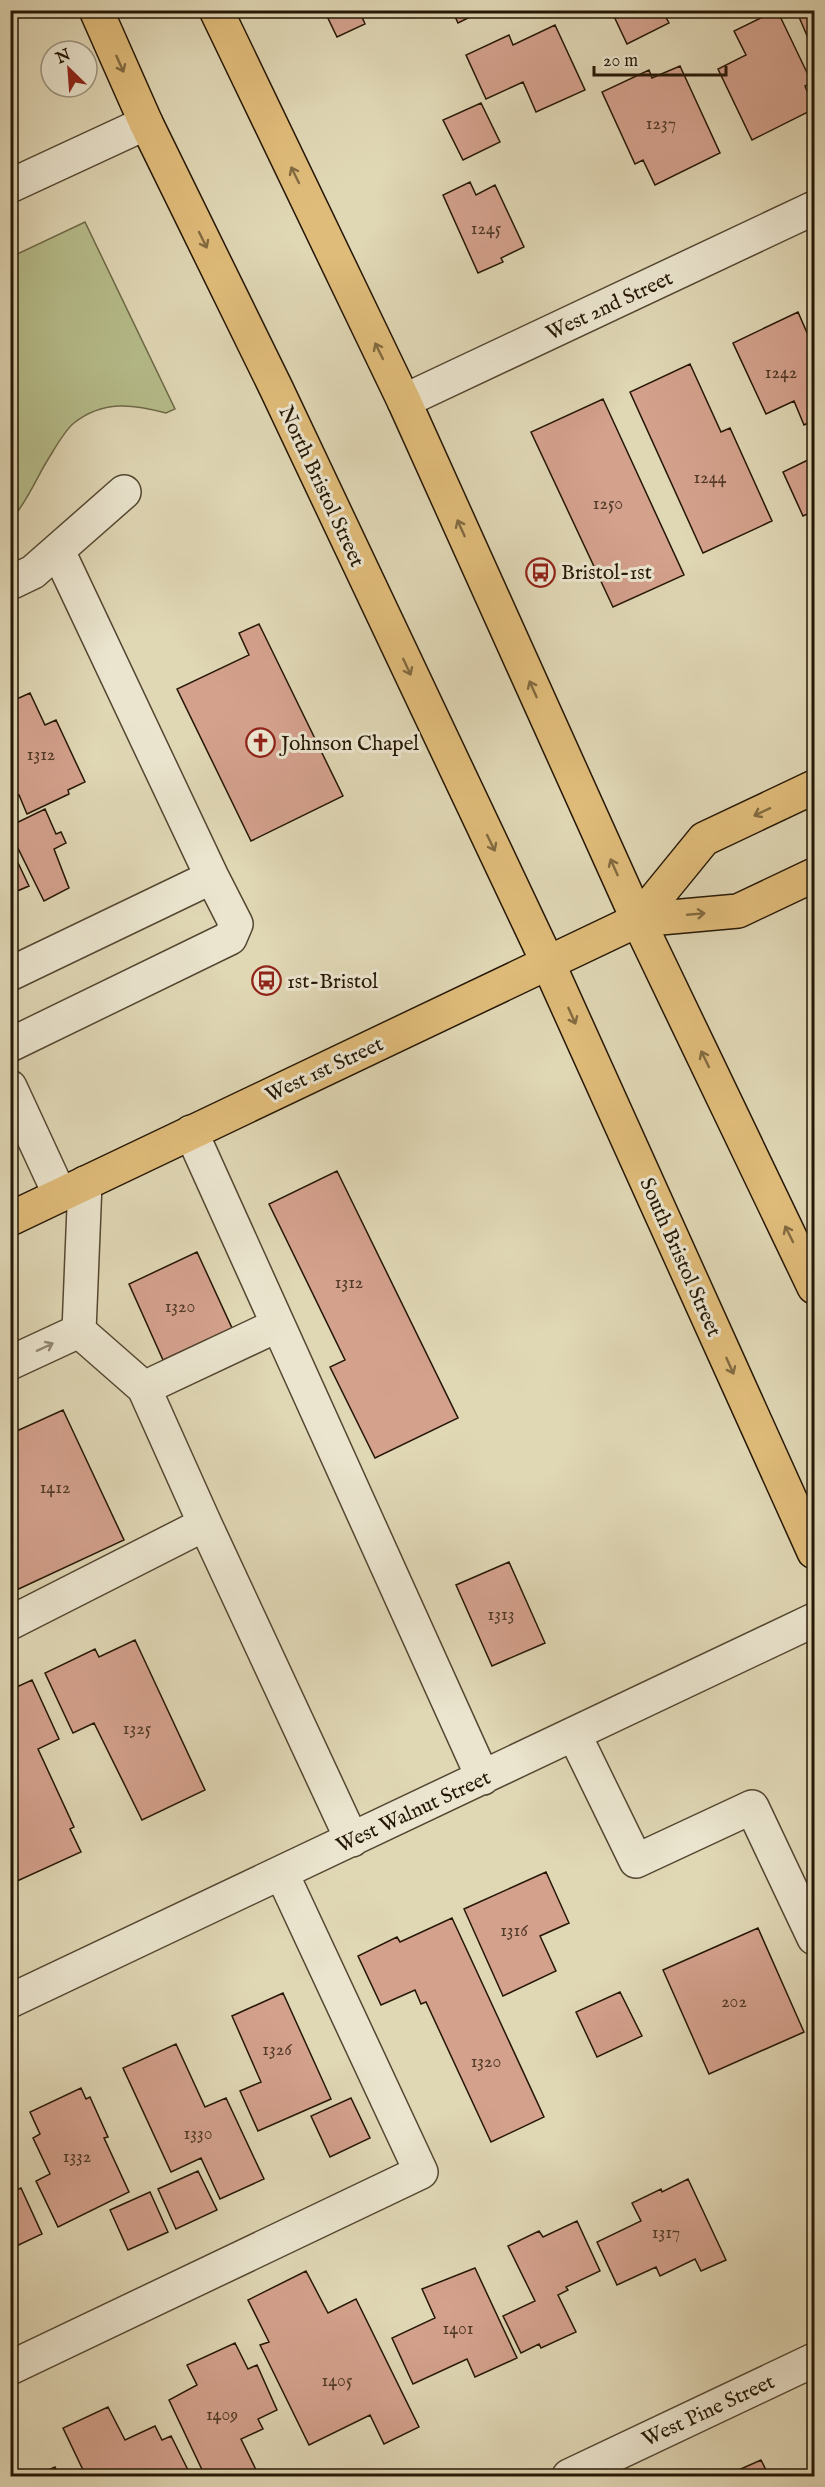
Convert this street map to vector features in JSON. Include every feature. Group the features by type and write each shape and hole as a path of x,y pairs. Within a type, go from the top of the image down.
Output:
{"main road":[{"name":"North Bristol Street","path":"96,10 146,123 276,388 548,963"},
{"path":"216,10 404,401 638,920 814,1287"},
{"name":"West 1st Street","path":"638,920 704,839 814,787"},
{"name":"West 1st Street","path":"10,1219 638,920 738,910 814,875"},
{"name":"South Bristol Street","path":"548,963 814,1552"}],"street":[{"path":"10,186 146,123"},
{"name":"West 2nd Street","path":"404,401 814,208"},
{"path":"10,583 33,572 124,492"},
{"path":"10,1045 230,938 236,924 58,551"},
{"path":"10,974 212,877"},
{"path":"10,1087 73,1189 79,1331 144,1388 352,1840"},
{"path":"191,1132 483,1778"},
{"path":"144,1388 278,1325"},
{"path":"10,1363 79,1331"},
{"path":"10,1623 205,1524"},
{"name":"West Walnut Street","path":"10,2001 814,1620"},
{"path":"574,1734 636,1861 752,1807 814,1938"},
{"path":"10,2368 421,2172 282,1874"},
{"name":"West Pine Street","path":"568,2476 814,2360"}],"green space":[{"path":"85,222 175,409 166,413 130,406 107,407 96,410 74,423 63,436 11,520 11,257"}],"building":[{"path":"324,10 359,10 365,24 337,37"},
{"path":"452,10 484,10 458,23"},
{"path":"611,10 662,10 669,23 627,44"},
{"path":"777,10 812,83 805,86 814,109 752,140 718,69 746,55 734,31"},
{"path":"796,10 814,10 814,52"},
{"path":"555,25 585,90 536,112 523,82 486,99 466,55 509,35 513,45"},
{"path":"680,66 720,153 655,185 643,160 635,164 602,92 649,70 652,78"},
{"path":"481,103 500,142 463,160 443,120"},
{"path":"470,182 476,195 495,185 524,247 501,258 503,262 478,273 443,195"},
{"path":"798,312 808,335 814,332 814,420 804,425 794,401 766,414 733,343"},
{"path":"690,364 721,432 730,428 772,521 703,553 630,392"},
{"path":"603,399 684,575 613,607 531,432"},
{"path":"814,457 814,511 803,516 783,472"},
{"name":"Johnson Chapel","path":"259,624 343,796 251,841 177,689 249,655 239,633"},
{"path":"30,693 45,725 56,720 85,782 68,790 69,794 27,814 19,795 14,797 10,790 10,702"},
{"path":"45,809 56,834 61,832 66,843 54,849 69,888 44,901 10,832 10,826"},
{"path":"10,846 29,886 10,894"},
{"path":"337,1171 458,1418 375,1458 330,1367 345,1360 269,1204"},
{"path":"197,1252 232,1328 163,1360 129,1284"},
{"path":"63,1410 124,1540 10,1593 10,1434"},
{"path":"509,1562 545,1643 492,1666 456,1585"},
{"path":"135,1640 205,1790 142,1820 94,1723 73,1733 45,1673 95,1649 99,1657"},
{"path":"32,1680 59,1739 38,1749 74,1827 70,1829 81,1852 15,1882 10,1872 10,1690"},
{"path":"546,1872 569,1923 540,1936 556,1971 503,1996 464,1909"},
{"path":"452,1918 544,2117 491,2142 426,2002 421,2004 415,1990 381,2005 358,1956 397,1937 400,1942"},
{"path":"758,1928 804,2032 709,2074 663,1970"},
{"path":"620,1992 642,2036 597,2057 576,2012"},
{"path":"283,1993 331,2099 258,2131 240,2091 261,2082 232,2016"},
{"path":"176,2044 205,2107 226,2098 264,2179 220,2199 201,2158 171,2172 123,2068"},
{"path":"81,2088 86,2099 90,2097 108,2137 104,2138 129,2192 58,2227 36,2181 50,2174 33,2138 40,2134 30,2112"},
{"path":"351,2098 370,2138 330,2157 311,2116"},
{"path":"198,2171 217,2210 176,2229 158,2189"},
{"path":"688,2179 726,2260 701,2271 695,2259 660,2276 656,2267 617,2285 597,2242 641,2221 632,2203"},
{"path":"21,2188 42,2234 10,2249 10,2193"},
{"path":"150,2192 168,2232 128,2250 110,2210"},
{"path":"577,2221 600,2271 566,2287 568,2290 558,2295 576,2332 541,2348 539,2344 521,2353 503,2316 535,2301 508,2246 539,2231 543,2237"},
{"path":"475,2268 517,2358 475,2377 467,2359 413,2384 392,2338 435,2318 422,2289"},
{"path":"306,2271 328,2313 356,2299 419,2427 384,2444 370,2415 309,2445 260,2345 269,2342 248,2300"},
{"path":"235,2343 248,2369 257,2365 277,2410 258,2419 263,2429 241,2439 259,2476 205,2476 169,2400 197,2385 187,2365"},
{"path":"108,2407 125,2440 155,2426 162,2440 171,2436 191,2476 73,2476 83,2470 63,2428"},
{"path":"761,2460 769,2476 725,2476"},
{"path":"55,2467 59,2476 35,2476"}],"place":[{"name":"Bristol-1st","path":"540,572"},
{"name":"Johnson Chapel","path":"260,743"},
{"name":"1st-Bristol","path":"266,981"}]}
